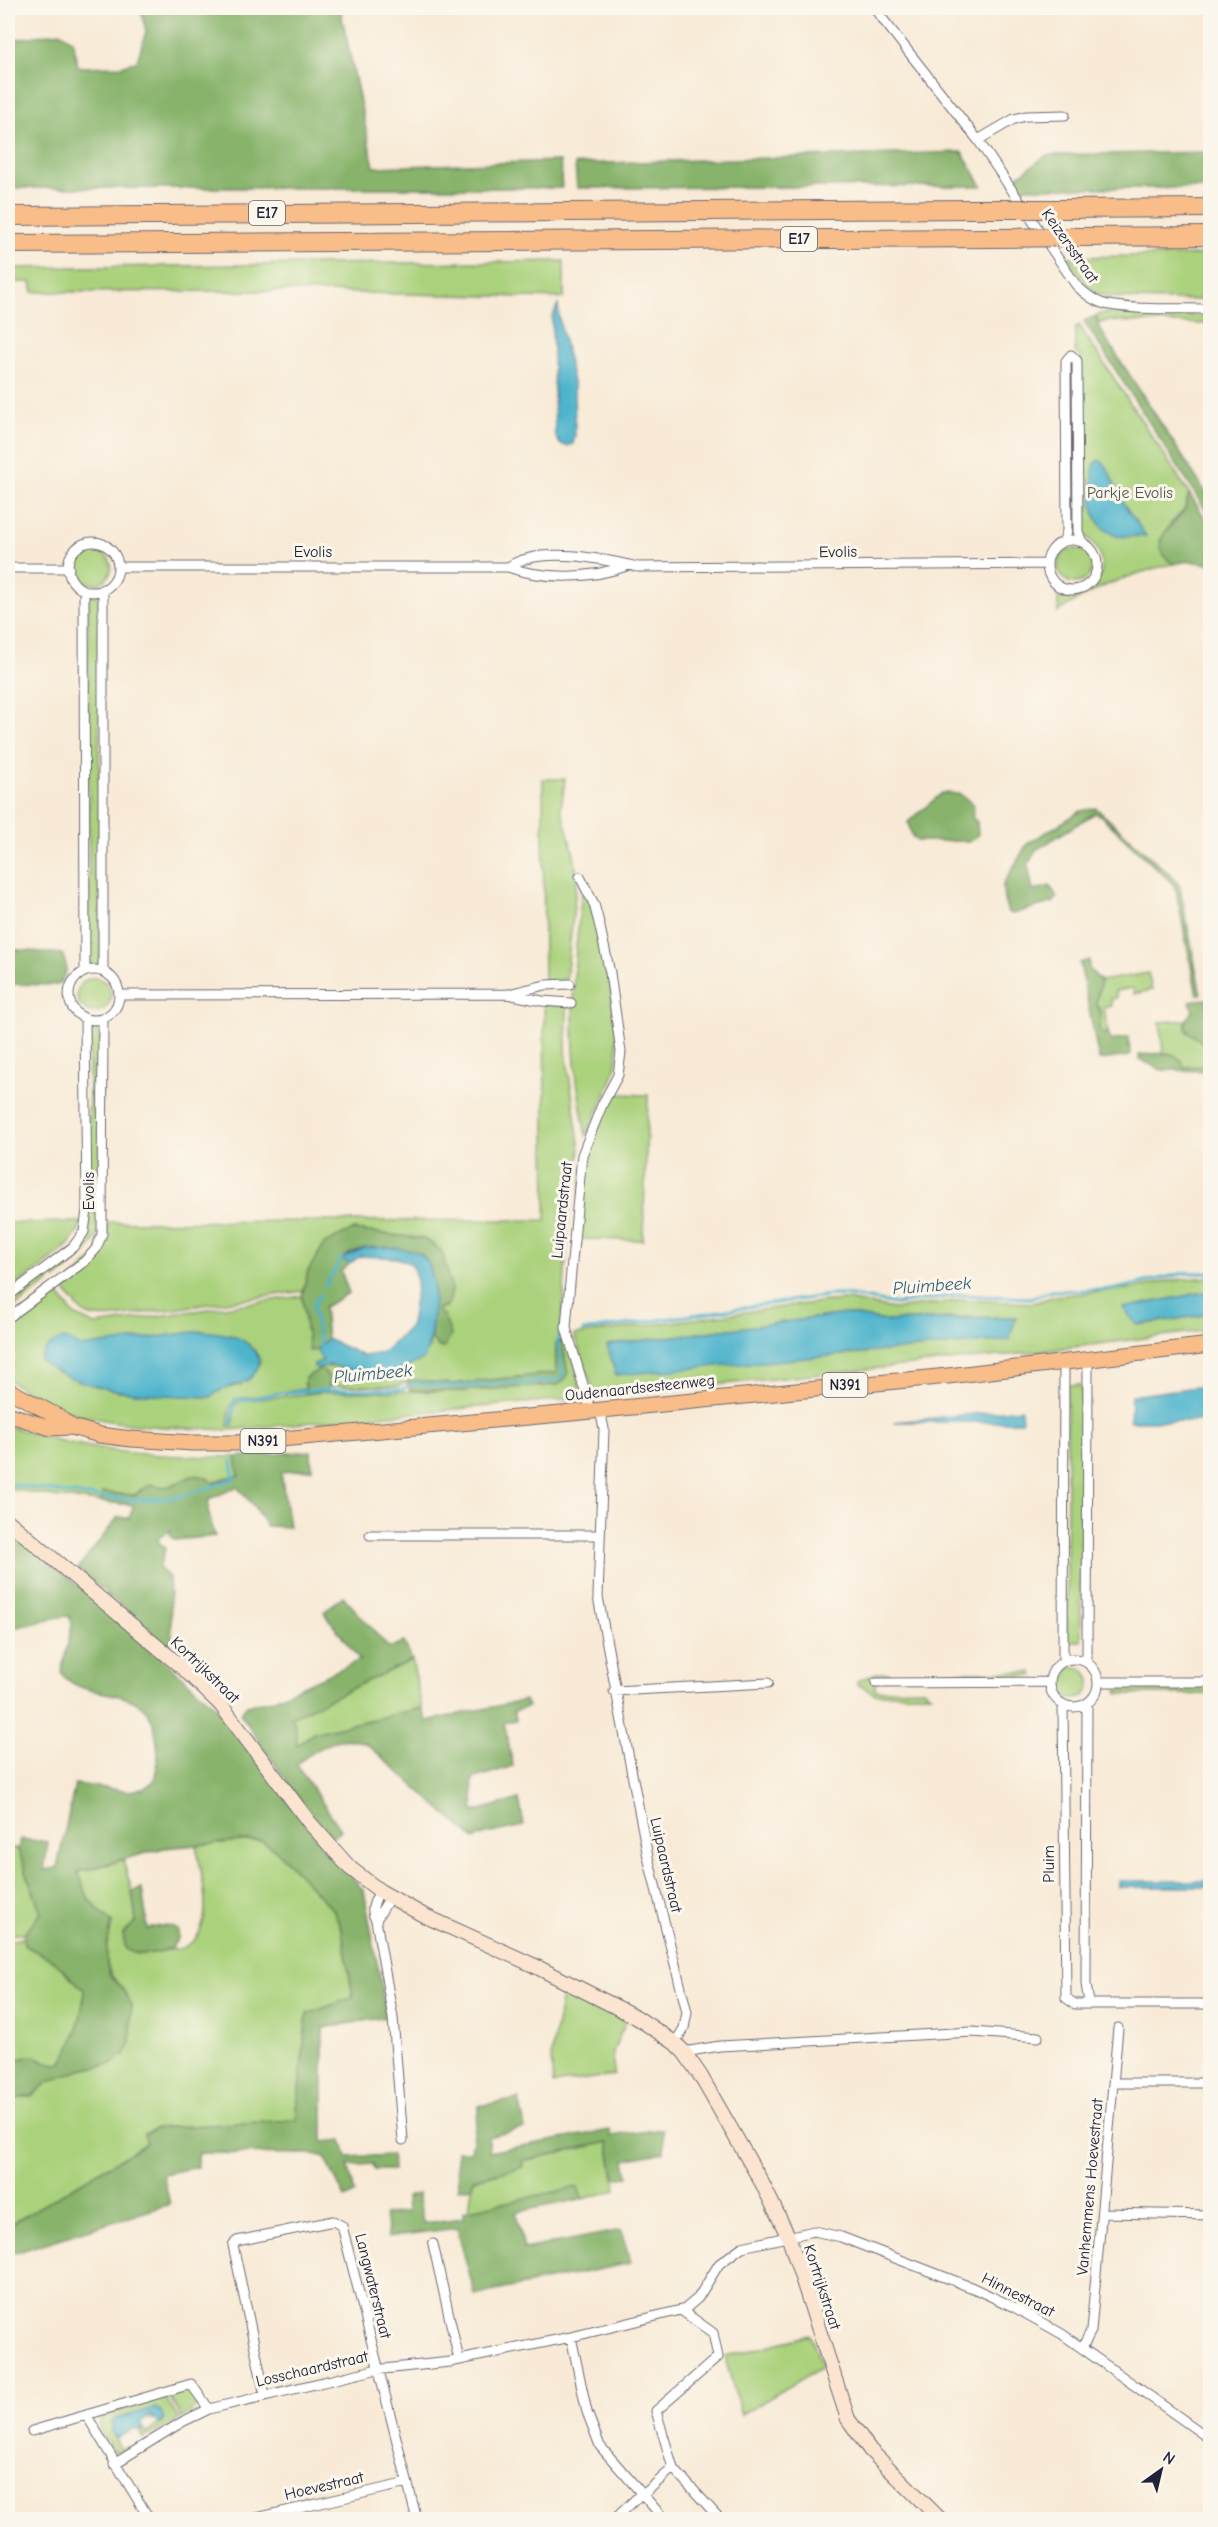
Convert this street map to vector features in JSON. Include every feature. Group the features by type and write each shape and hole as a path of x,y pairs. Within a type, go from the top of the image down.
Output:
{"highway":[{"name":"E17","path":"8,216 602,210 1210,208"},
{"name":"E17","path":"8,244 1210,236"}],"main road":[{"name":"Oudenaardsesteenweg","path":"8,1414 50,1428 72,1427 100,1435 131,1439 236,1443 596,1411 1088,1361 1210,1345"},
{"name":"Oudenaardsesteenweg","path":"8,1390 57,1416 72,1427"},
{"name":"Kortrijkstraat","path":"8,1521 185,1670 221,1705 309,1822 350,1868 385,1894 636,2017 680,2047 700,2075 762,2183 789,2238 848,2419 870,2450 941,2520"}],"street":[{"name":"Keizersstraat","path":"874,8 978,140 1077,285 1087,296 1101,303 1117,306 1210,309"},
{"path":"978,140 1014,119 1026,116 1065,115"},
{"path":"1064,540 1067,531 1066,361 1071,355 1077,361 1078,531 1081,540"},
{"path":"1064,540 1081,540 1090,546 1096,555 1097,571 1092,582 1081,589 1066,590 1054,583 1048,572 1048,555 1054,546 1064,540"},
{"path":"90,542 108,548 116,558 118,567 113,582 94,592 84,590 71,578 69,568 74,551 90,542"},
{"name":"Evolis","path":"508,567 516,562 552,556 575,556 638,567 1047,564"},
{"name":"Evolis","path":"118,567 508,567 551,575 575,576 629,565"},
{"path":"8,568 69,568"},
{"path":"103,589 103,971"},
{"path":"84,590 85,971"},
{"name":"Luipaardstraat","path":"580,878 594,904 601,932 610,973 621,1052 618,1075 602,1105 582,1155 577,1186 566,1328 604,1429 598,1597 614,1691 648,1857 687,2012 680,2047"},
{"path":"85,971 103,971 115,980 120,995 117,1006 104,1018 97,1020 85,1018 74,1009 69,995 73,981 85,971"},
{"path":"120,995 508,994 556,984 570,984"},
{"path":"508,994 542,1001 571,1003"},
{"name":"Evolis","path":"8,1296 73,1247 81,1238 85,1226 87,1189 85,1018"},
{"name":"Evolis","path":"8,1318 85,1261 96,1249 102,1234 104,1018"},
{"path":"1087,1662 1088,1361"},
{"path":"1062,1661 1064,1363"},
{"path":"370,1535 600,1535"},
{"path":"1075,1658 1087,1662 1093,1667 1099,1682 1093,1698 1087,1704 1071,1707 1063,1704 1053,1695 1050,1682 1053,1670 1062,1661 1075,1658"},
{"path":"876,1683 1050,1682"},
{"path":"1099,1682 1210,1682"},
{"path":"614,1691 768,1683"},
{"name":"Pluim","path":"1063,1704 1064,1991 1070,2002 1075,2004 1210,2004"},
{"path":"1087,1704 1086,1972 1089,2003"},
{"path":"385,1894 372,1909 376,1920 393,2018 403,2140"},
{"name":"Vanhemmens Hoevestraat","path":"1082,2348 1090,2331 1119,2028"},
{"path":"680,2047 972,2032 1038,2037"},
{"path":"1115,2083 1210,2083"},
{"path":"1103,2213 1210,2215"},
{"name":"Langwaterstraat","path":"265,2396 232,2250 233,2245 237,2241 333,2221 338,2223 342,2226 417,2520"},
{"name":"Hinnestraat","path":"789,2238 814,2231 841,2237 875,2248 1014,2307 1082,2348 1210,2439"},
{"name":"Losschaardstraat","path":"114,2464 182,2422 209,2409 379,2369 459,2360 571,2337 681,2310 698,2298 719,2264 728,2256 742,2247 789,2238"},
{"path":"433,2244 459,2360"},
{"path":"681,2310 713,2333 718,2357 656,2411 673,2468 721,2520"},
{"path":"571,2337 587,2412 600,2446 664,2520"},
{"path":"32,2432 191,2384 209,2409"},
{"path":"87,2416 150,2520"},
{"path":"614,2520 673,2468"},
{"name":"Hoevestraat","path":"248,2520 407,2483"}],"green space":[{"path":"141,8 340,8 374,167 560,161 562,188 8,188 8,41 60,32 73,41 78,67 121,66 137,61 146,31"},
{"path":"962,152 982,186 577,188 575,164"},
{"path":"1210,152 1210,188 1023,188 1014,179 1047,155"},
{"path":"1210,255 1210,300 1135,299 1107,296 1089,286 1068,257"},
{"path":"564,261 564,298 286,291 33,292 31,282 8,282 8,268"},
{"path":"1104,313 1210,316 1210,324 1107,321 1099,323 1096,316"},
{"path":"1096,316 1101,331 1210,499 1210,517 1084,321"},
{"name":"Parkje Evolis","path":"1079,325 1189,493 1185,509 1170,524 1160,541 1166,558 1173,564 1113,582 1058,612 1058,590 1066,593 1083,592 1096,583 1102,568 1098,551 1082,532 1081,367 1080,357 1075,352 1075,329"},
{"path":"1189,493 1210,526 1210,564 1189,561 1173,564 1161,549 1160,542 1163,536 1184,510"},
{"path":"1075,549 1087,554 1092,566 1087,578 1075,583 1063,578 1058,566 1063,554"},
{"path":"94,550 106,555 111,567 106,579 94,584 82,579 77,567 82,555"},
{"path":"88,595 99,596 100,966 89,966"},
{"path":"543,779 565,779 561,808 574,855 577,877 566,980 544,982"},
{"path":"942,793 960,794 974,805 972,817 977,822 978,835 971,841 917,841 912,836 908,822"},
{"path":"1096,808 1176,880 1180,887 1201,995 1197,995 1176,890 1172,883 1101,816 1095,813 1036,850 1028,865 1033,891 1050,886 1057,897 1054,902 1012,914 1008,912 1003,885 1027,844 1081,811"},
{"path":"583,885 595,921 607,974 617,1049 611,1083 586,1136 576,1072 573,1019 576,952"},
{"path":"10,949 62,954 66,963 66,971 58,985 8,984"},
{"path":"1089,960 1089,969 1101,981 1096,1003 1101,1013 1099,1029 1104,1034 1108,1033 1111,1041 1129,1037 1130,1056 1099,1060 1080,963"},
{"path":"1148,973 1152,990 1134,994 1133,988 1115,991 1117,998 1111,999 1112,1006 1104,1007 1108,1033 1104,1034 1099,1029 1101,1013 1096,1003 1101,981"},
{"path":"94,978 106,983 111,995 106,1007 94,1012 82,1007 77,995 82,983"},
{"path":"1207,999 1210,1012 1210,1066 1204,1045 1187,1032 1186,1026 1187,1019 1193,1011 1190,1001"},
{"path":"544,1005 567,1006 566,1053 580,1150 568,1220 562,1325 556,1343 556,1373 453,1384 410,1381 398,1386 329,1386 329,1377 304,1383 306,1389 235,1399 230,1408 228,1426 233,1425 234,1406 241,1401 323,1392 460,1391 557,1385 568,1375 562,1340 567,1339 582,1393 577,1398 229,1430 142,1425 85,1416 58,1408 8,1379 8,1324 51,1291 56,1291 74,1315 95,1325 302,1296 309,1351 316,1350 323,1360 318,1368 337,1367 383,1374 398,1370 412,1362 429,1348 431,1338 439,1347 438,1309 446,1307 437,1247 424,1239 353,1230 308,1271 303,1291 104,1318 84,1313 63,1288 104,1248 109,1222 546,1220","holes":["202,1331 241,1385 219,1390 83,1381 67,1340 81,1347"]},
{"path":"1186,1020 1185,1025 1205,1047 1210,1066 1183,1067 1168,1053 1163,1053 1160,1022"},
{"path":"89,1023 100,1023 100,1230 86,1252 55,1279 51,1269 79,1245 87,1234 89,1226"},
{"path":"1165,1053 1176,1056 1184,1067 1210,1066 1210,1071 1162,1070 1139,1059 1139,1055"},
{"path":"614,1094 648,1095 643,1240 577,1239 581,1180 589,1146"},
{"path":"82,1222 77,1233 61,1252 8,1291 8,1223"},
{"path":"353,1230 424,1239 442,1252 452,1290 449,1303 438,1309 439,1314 443,1314 451,1335 444,1348 439,1347 431,1338 434,1289 432,1275 389,1250 367,1248 342,1258 349,1264 341,1271 349,1293 324,1307 327,1339 316,1350 309,1351 302,1296 308,1271 324,1244"},
{"path":"44,1273 50,1281 8,1312 8,1301"},
{"path":"1210,1277 1210,1291 1124,1308 1138,1325 1210,1314 1210,1330 1008,1355 635,1393 595,1394 574,1335 828,1301 846,1300 894,1309 963,1300 1033,1303 1055,1296 1135,1288 1174,1280","holes":["846,1314 886,1321 1016,1317 1009,1340 811,1356 607,1345"]},
{"path":"562,1340 568,1375 562,1383 557,1385 460,1391 410,1390 407,1383 414,1380 454,1384 556,1373 556,1343"},
{"path":"319,1369 327,1375 329,1391 306,1393 305,1378"},
{"path":"1067,1385 1081,1385 1081,1641 1067,1641"},
{"path":"8,1426 66,1442 121,1452 236,1457 239,1476 226,1477 213,1483 206,1477 190,1477 168,1487 141,1489 135,1495 102,1493 101,1502 54,1497 8,1488"},
{"path":"311,1451 312,1469 281,1472 289,1527 266,1526 254,1506 237,1487 209,1499 208,1511 215,1536 175,1540 170,1536 171,1530 159,1538 158,1541 165,1549 159,1568 169,1577 172,1640 168,1647 78,1569 118,1517 129,1518 134,1505 101,1502 102,1493 135,1495 150,1484 167,1487 196,1476 207,1478 213,1483 239,1476 236,1457"},
{"path":"8,1528 112,1614 223,1713 310,1830 364,1891 387,2017 323,2028 323,2142 342,2140 347,2157 392,2155 393,2170 375,2170 373,2164 348,2166 355,2193 345,2198 325,2157 314,2154 198,2153 198,2167 163,2174 170,2204 8,2255 8,2226 147,2143 144,2134 157,2128 296,2120 307,2014 353,1997 342,1930 334,1911 276,1850 262,1841 164,1848 78,1872 89,1900 112,1923 107,1945 107,1965 110,1976 124,1991 131,2004 131,2043 125,2054 111,2064 84,2069 48,2082 32,2096 8,2100 8,2061 34,2056 46,2063 61,2064 77,2028 84,1990 53,1960 24,1945 24,1933 41,1913 18,1849 20,1839 48,1842 44,1870 57,1868 75,1784 128,1791 143,1789 154,1781 158,1753 151,1718 142,1706 129,1699 85,1689 72,1683 61,1673 72,1625 69,1616 8,1628"},
{"path":"343,1596 389,1648 404,1642 412,1660 291,1717 295,1724 297,1745 313,1733 422,1708 427,1721 525,1700 528,1707 514,1711 516,1720 504,1722 513,1766 472,1779 474,1812 519,1799 524,1826 486,1834 474,1839 367,1744 347,1739 330,1743 296,1764 341,1830 332,1838 303,1805 240,1713 247,1705 272,1700 360,1660 324,1612"},
{"path":"412,1660 422,1708 313,1733 297,1746 295,1724 291,1717"},
{"path":"1074,1667 1085,1672 1090,1683 1085,1694 1074,1699 1063,1694 1058,1683 1063,1672"},
{"path":"939,1672 1032,1672 1034,1676 945,1676"},
{"path":"876,1673 889,1673 889,1677 876,1678 875,1690 923,1689 930,1694 875,1694 857,1684 857,1681"},
{"path":"1210,1689 1210,1694 1118,1694 1117,1690"},
{"path":"262,1841 276,1850 334,1911 342,1930 353,1998 307,2014 296,2120 157,2128 144,2134 147,2143 8,2226 8,2100 32,2096 48,2082 61,2076 111,2064 124,1991 111,1974 106,1960 112,1923 89,1900 77,1873 123,1860 132,1891 136,1921 123,1934 126,1949 141,1954 179,1949 196,1938 205,1914 205,1900 196,1845"},
{"path":"8,1847 18,1849 41,1913 24,1933 8,1935"},
{"path":"142,1889 148,1929 167,1926 178,1930 178,1938 171,1949 143,1954 126,1949 123,1934 136,1921 132,1891"},
{"path":"24,1938 24,1945 53,1960 84,1990 77,2029 61,2064 46,2063 34,2056 8,2061 8,1941"},
{"path":"564,1986 626,2020 613,2052 614,2075 553,2084 551,2055"},
{"path":"519,2099 525,2128 488,2137 489,2152 610,2130 611,2136 663,2129 664,2152 625,2160 628,2177 615,2179 608,2142 522,2161 523,2167 473,2179 472,2187 458,2189 457,2151 471,2151 479,2106"},
{"path":"608,2142 616,2190 582,2199 578,2187 469,2210 473,2180 522,2167 522,2161"},
{"path":"578,2187 582,2199 516,2212 524,2249 621,2230 631,2263 475,2295 457,2228 388,2237 385,2215 407,2212 406,2197 418,2194 423,2223 464,2218 464,2211"},
{"path":"811,2335 822,2367 741,2415 725,2357"},
{"path":"189,2390 198,2399 198,2405 182,2419 169,2396"},
{"path":"165,2397 179,2420 144,2438 140,2430 143,2429 147,2433 163,2421 129,2416 116,2419 112,2432 120,2448 129,2447 119,2453 112,2450 98,2427 101,2417"}],"water":[{"path":"558,304 574,387 575,436 573,444 567,446 560,444 555,435 552,318"},
{"path":"1097,461 1106,465 1123,503 1146,536 1117,536 1100,524 1095,516 1092,496 1094,465"},
{"path":"388,1247 417,1252 427,1261 431,1273 434,1304 424,1359 396,1372 376,1376 330,1365 314,1367 314,1364 323,1360 316,1350 327,1339 364,1356 382,1353 411,1325 417,1281 412,1264 397,1258 360,1256 349,1264 342,1258 365,1248"},
{"path":"1210,1291 1210,1314 1137,1325 1123,1308"},
{"path":"846,1314 886,1321 1016,1317 1009,1340 616,1375 607,1345"},
{"path":"202,1331 236,1337 250,1346 260,1361 252,1377 225,1388 211,1397 145,1394 99,1387 78,1381 40,1360 50,1345 58,1340 71,1341 81,1347"},
{"path":"1210,1385 1210,1421 1130,1421 1131,1396"},
{"path":"1021,1409 1022,1422 894,1422"},
{"path":"1118,1881 1210,1881 1210,1887 1118,1887"},
{"path":"154,2408 160,2410 164,2418 158,2424 150,2414 140,2423 143,2429 132,2430 116,2438 112,2432 112,2422"}],"waterway":[{"path":"325,1286 342,1258"},
{"name":"Pluimbeek","path":"583,1331 831,1295 846,1295 896,1304 960,1295 1030,1298 1052,1291 1116,1289 1185,1273 1210,1273"},
{"path":"320,1295 313,1306 321,1348"},
{"name":"Pluimbeek","path":"231,1424 234,1402 281,1393 402,1389 414,1383 452,1387 554,1381 563,1377 557,1339 562,1334"},
{"name":"Pluimbeek","path":"12,1484 94,1497 158,1499 176,1497 234,1479 232,1461"}]}
